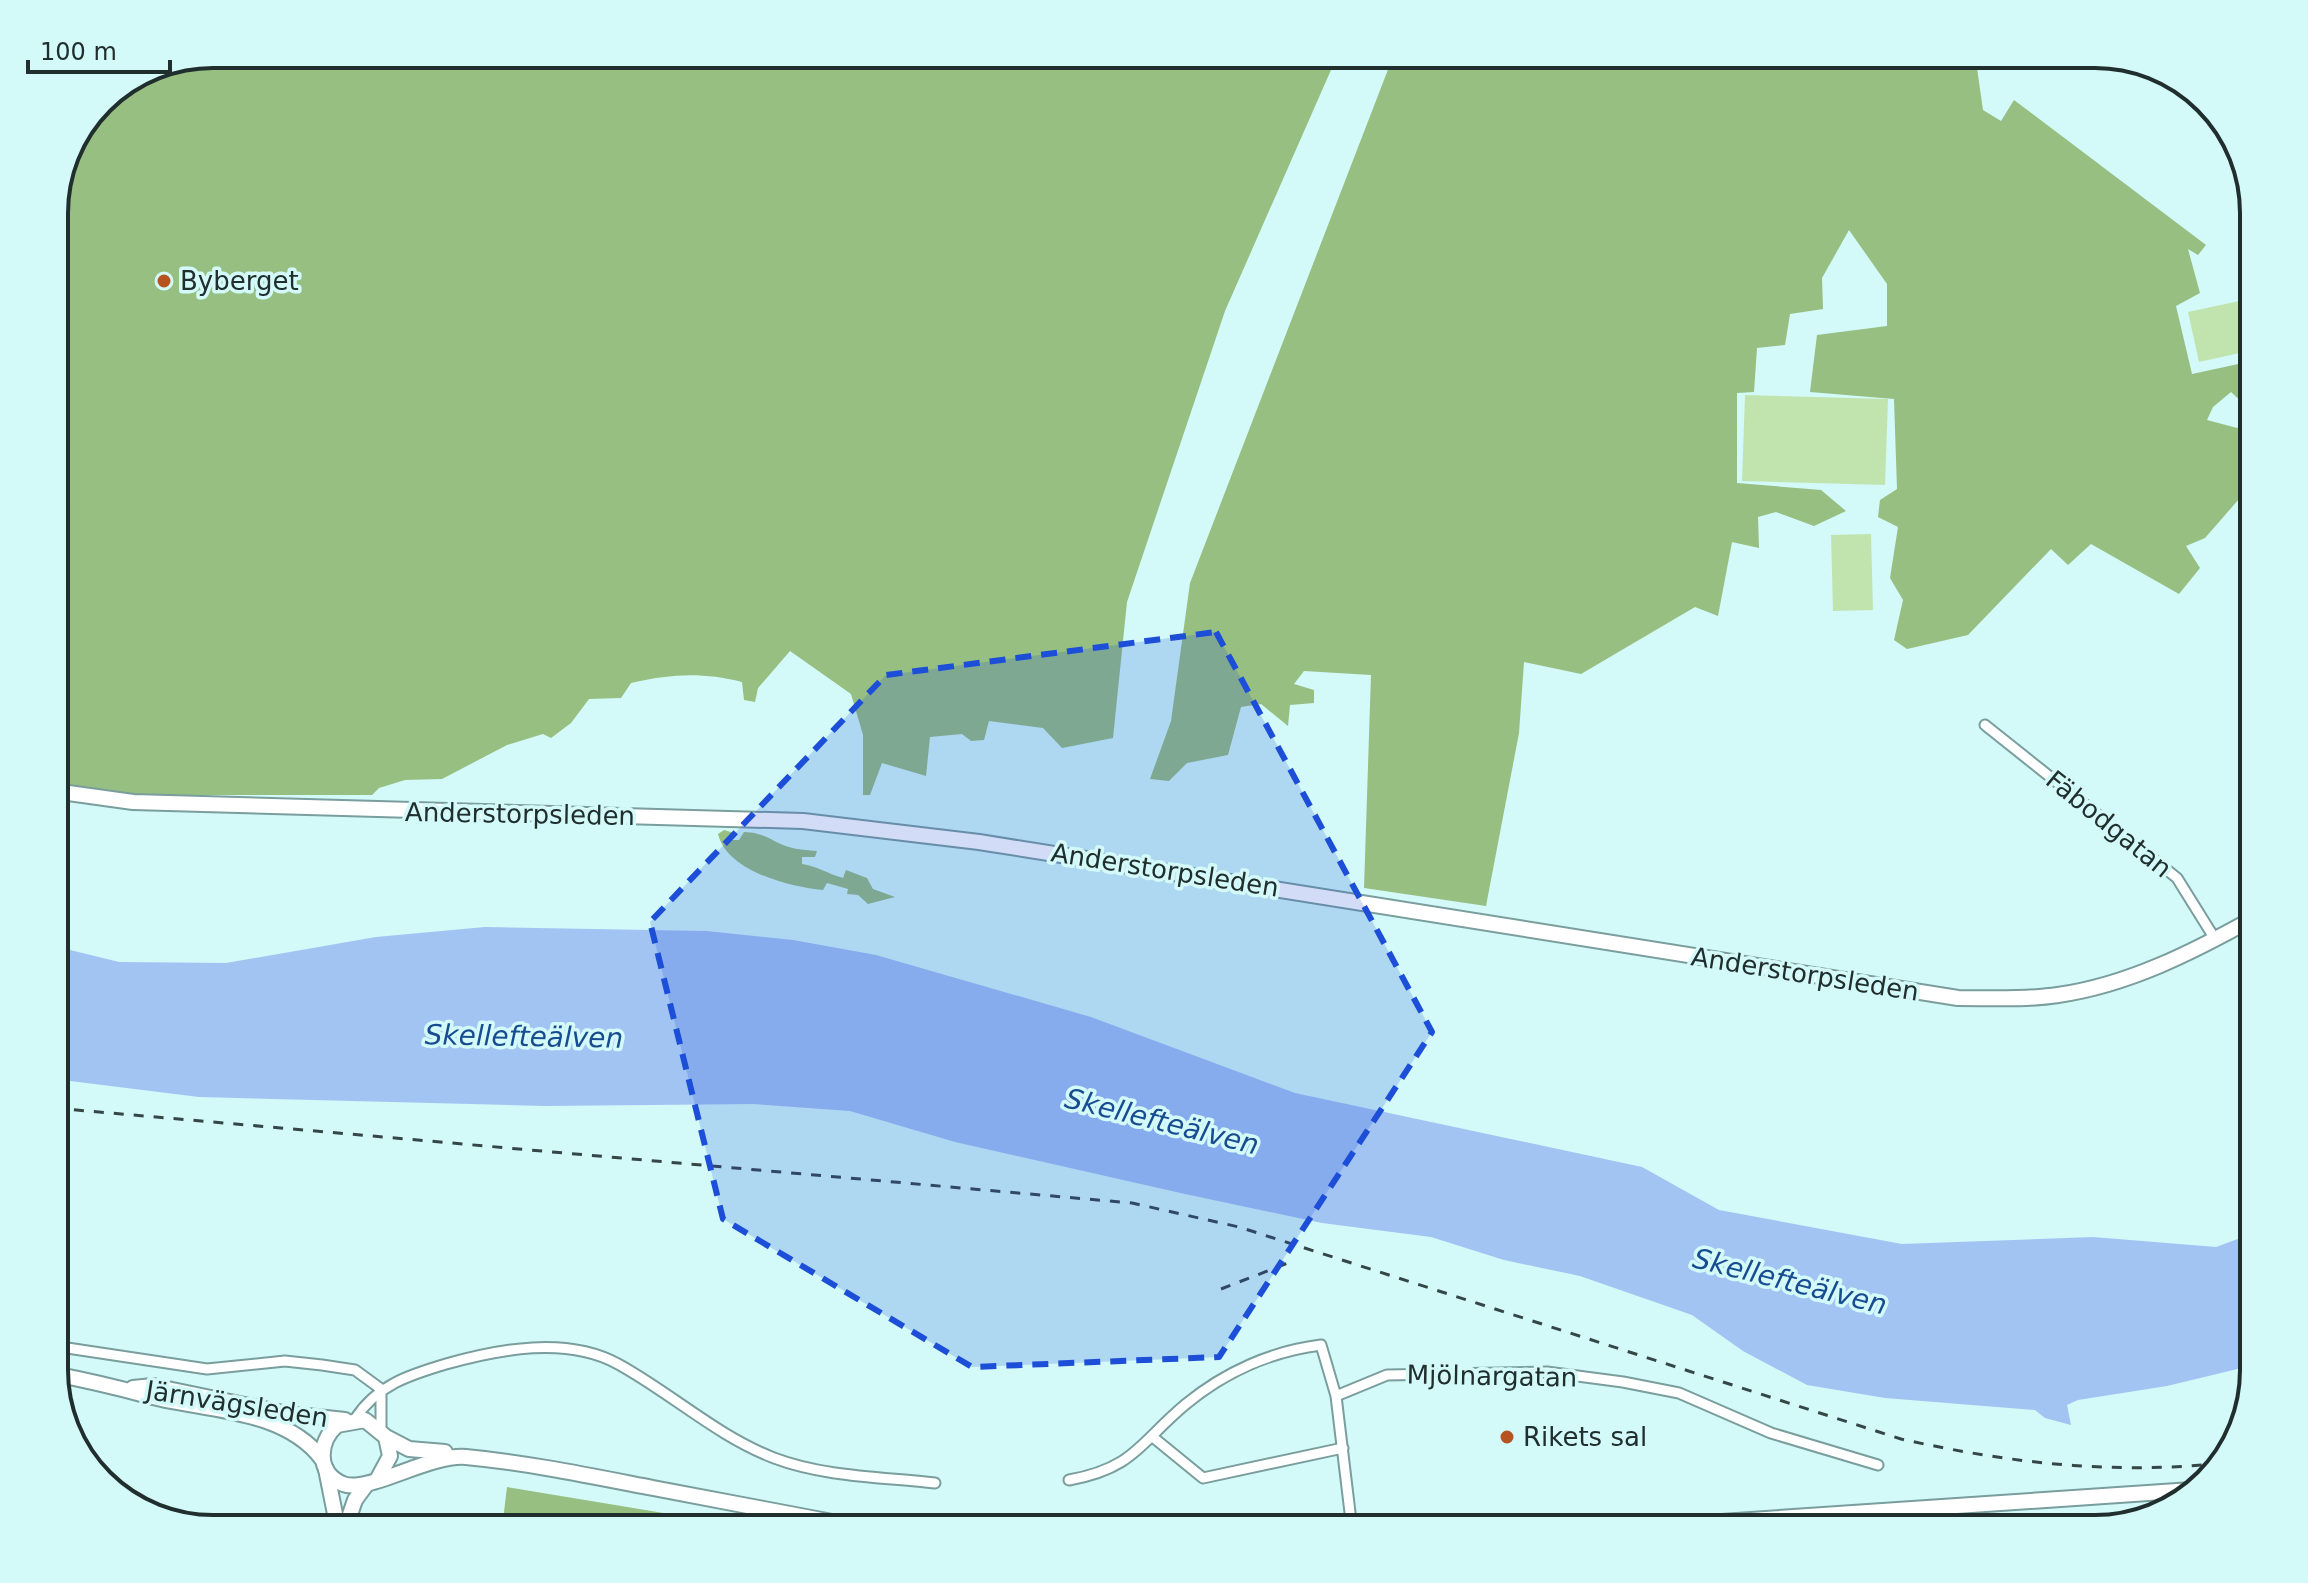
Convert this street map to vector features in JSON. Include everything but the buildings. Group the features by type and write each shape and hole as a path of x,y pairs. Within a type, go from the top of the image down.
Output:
{"main road":[{"name":"Anderstorpsleden","path":"68,793 133,802 803,821 979,842 1958,998 2058,995 2136,975 2240,926"},
{"name":"Järnvägsleden","path":"68,1377 272,1425 308,1443 324,1464"},
{"name":"Järnvägsleden","path":"129,1389 153,1386 288,1414 350,1419"},
{"path":"335,1515 324,1464 325,1439 350,1419 384,1433 409,1449 542,1467 795,1515"},
{"path":"350,1515 355,1500 390,1456 384,1433"},
{"path":"324,1464 343,1484 371,1482 425,1461 460,1456"},
{"path":"1824,1515 2176,1491"}],"street":[{"name":"Fäbodgatan","path":"1985,725 2177,878 2215,939"},
{"path":"1069,1480 1109,1470 1128,1460 1154,1438 1185,1404 1251,1364 1281,1352 1321,1345 1336,1396 1350,1515"},
{"path":"68,1348 207,1369 285,1361 355,1370 381,1389 384,1433"},
{"path":"350,1419 381,1389 428,1370 493,1352 537,1349 585,1353 618,1364 737,1441 790,1464 935,1483"},
{"name":"Mjölnargatan","path":"1336,1396 1387,1375 1547,1372 1679,1393 1771,1433 1878,1465"},
{"path":"1154,1438 1203,1478 1343,1448"}],"highlighted area":[{"path":"1216,632 1432,1032 1219,1357 972,1367 723,1219 650,922 886,675"}],"green space":[{"path":"203,68 1332,68 1225,311 1127,602 1113,738 1062,748 1043,728 989,721 984,740 971,741 962,734 930,737 926,776 882,763 870,795 863,795 863,735 851,694 790,651 758,688 755,702 744,700 742,682 727,679 686,675 631,683 621,698 589,699 571,723 551,738 543,734 507,745 442,779 405,780 379,788 372,795 137,795 68,786 68,203 76,166 87,140 110,110 132,92 157,79"},
{"path":"1389,68 1977,68 1983,110 2001,121 2014,100 2206,245 2198,255 2188,249 2200,293 2176,306 2192,374 2240,364 2240,400 2231,392 2213,407 2207,420 2237,428 2240,426 2240,498 2205,538 2186,546 2200,568 2179,594 2091,544 2068,565 2051,549 1968,635 1907,649 1894,640 1903,600 1890,578 1898,527 1878,517 1880,500 1897,489 1894,399 1810,392 1817,335 1887,326 1887,284 1849,230 1822,278 1823,309 1790,314 1785,345 1757,348 1754,392 1737,393 1737,483 1821,490 1846,511 1814,526 1776,512 1758,517 1759,548 1732,542 1718,616 1695,607 1581,674 1524,662 1519,733 1486,906 1364,888 1371,675 1304,671 1294,684 1314,690 1314,703 1290,705 1288,726 1261,704 1241,707 1228,755 1187,763 1169,781 1150,779 1171,721 1190,583"},
{"path":"2239,301 2240,353 2199,362 2188,312"},
{"path":"1745,395 1888,399 1885,485 1742,481"},
{"path":"1871,534 1873,610 1833,611 1831,535"},
{"path":"724,830 734,833 731,840 739,840 744,832 752,833 792,848 817,851 815,857 802,857 802,864 843,878 846,870 867,878 873,889 895,897 868,904 858,895 847,894 848,889 827,883 823,890 761,875 733,858 718,834"},
{"path":"507,1487 676,1515 504,1515"}],"water":[{"name":"Skellefteälven","path":"485,927 707,931 793,940 876,955 1091,1017 1295,1093 1642,1167 1719,1210 1902,1244 2093,1237 2216,1247 2240,1238 2240,1368 2167,1386 2078,1400 2067,1405 2071,1425 2045,1418 2035,1410 1885,1398 1807,1385 1743,1351 1692,1315 1580,1276 1504,1260 1431,1237 1322,1223 1185,1194 955,1142 850,1111 753,1104 544,1106 199,1097 68,1081 68,949 119,962 226,963 376,937"}],"railway":[{"path":"68,1109 1132,1203 1239,1227 1901,1439 1981,1455 2061,1464 2141,1468 2205,1464"},
{"path":"1221,1289 1288,1263"}],"place":[{"name":"Byberget","path":"164,281"},
{"name":"Rikets sal","path":"1507,1437"}]}
